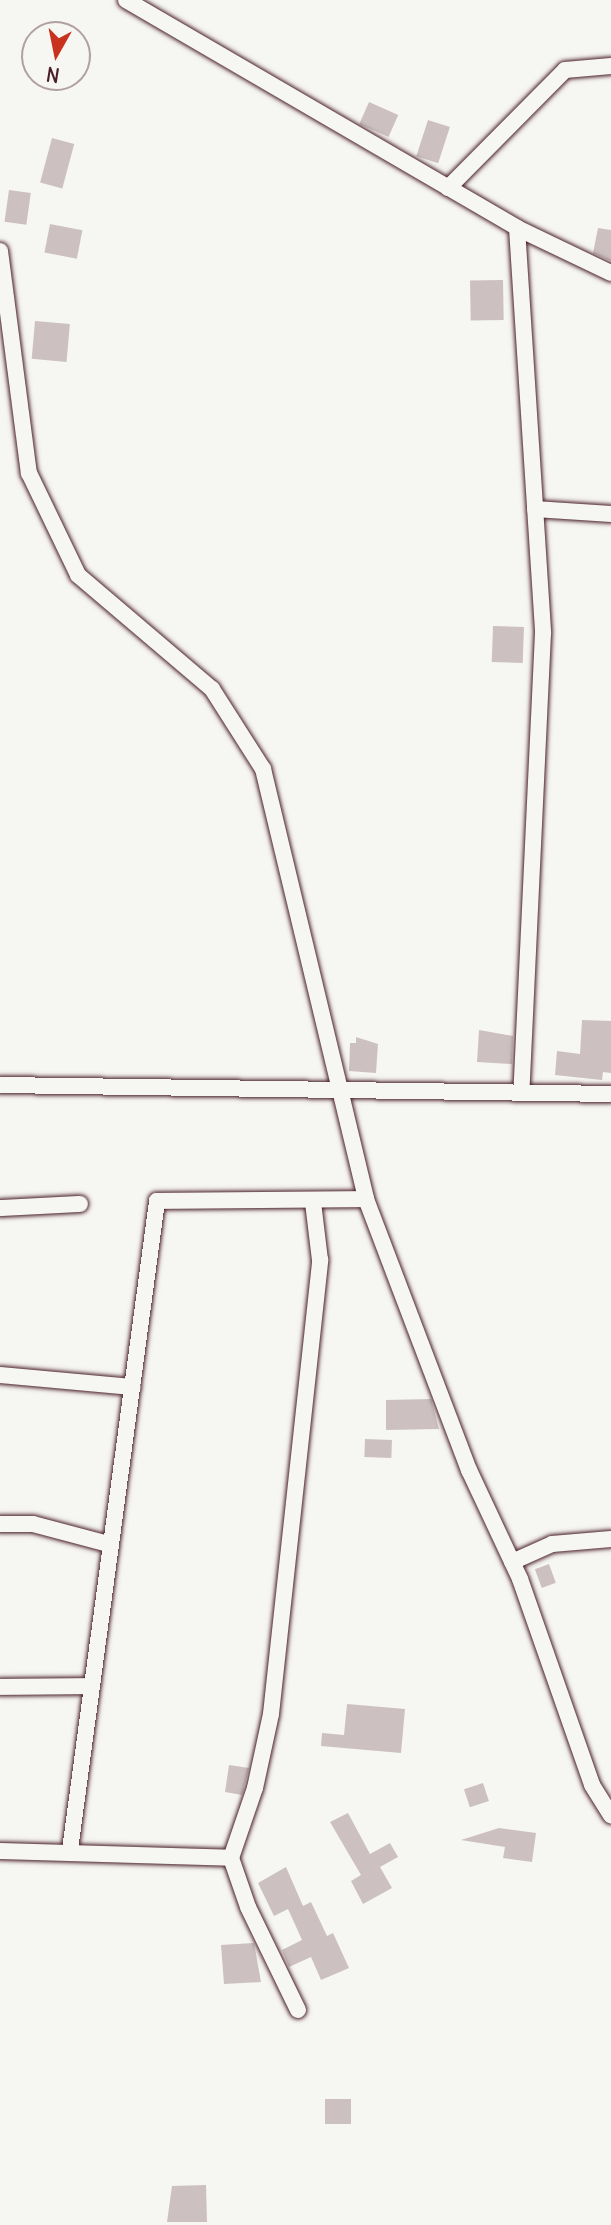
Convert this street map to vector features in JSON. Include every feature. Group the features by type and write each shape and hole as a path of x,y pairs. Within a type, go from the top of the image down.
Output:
{"street":[{"path":"126,0 517,228 611,274"},
{"path":"449,188 565,70 611,66"},
{"path":"517,228 543,633 521,1092"},
{"path":"0,251 29,473 78,575 212,689 263,769 342,1108 366,1199 469,1470 512,1562 592,1785 611,1815"},
{"path":"535,509 611,514"},
{"path":"0,1086 611,1094"},
{"path":"70,1850 108,1544 157,1201 313,1202 366,1199"},
{"path":"298,2010 248,1907 231,1858 255,1788 271,1714 320,1261 313,1202"},
{"path":"0,1208 80,1204"},
{"path":"0,1375 132,1387"},
{"path":"0,1524 33,1524 108,1544"},
{"path":"512,1562 552,1544 611,1539"},
{"path":"0,1687 90,1686"},
{"path":"0,1851 70,1850 231,1858"}],"building":[{"path":"369,102 398,115 388,137 359,124"},
{"path":"428,120 450,127 438,163 416,156"},
{"path":"52,138 74,144 62,188 40,182"},
{"path":"9,190 31,193 26,225 5,222"},
{"path":"50,224 82,230 77,259 44,252"},
{"path":"598,228 611,230 611,261 593,253"},
{"path":"503,280 504,320 471,321 470,281"},
{"path":"35,321 70,324 67,362 32,359"},
{"path":"493,626 524,627 523,663 492,662"},
{"path":"582,1020 611,1021 611,1073 603,1072 602,1080 555,1075 557,1051 580,1054"},
{"path":"479,1030 513,1036 512,1064 477,1062"},
{"path":"356,1037 378,1044 376,1073 349,1071 350,1043 356,1043"},
{"path":"431,1399 439,1429 386,1430 386,1400"},
{"path":"365,1439 392,1440 391,1458 364,1457"},
{"path":"549,1564 556,1583 542,1588 535,1569"},
{"path":"347,1704 405,1709 401,1753 321,1746 322,1733 344,1735"},
{"path":"229,1765 249,1768 242,1795 225,1792"},
{"path":"483,1783 489,1801 470,1807 464,1789"},
{"path":"348,1813 370,1854 390,1843 398,1857 380,1867 392,1888 363,1904 351,1881 361,1875 330,1822"},
{"path":"499,1828 536,1833 532,1862 503,1858 505,1847 461,1840"},
{"path":"286,1867 303,1906 311,1902 327,1936 333,1933 349,1968 321,1980 311,1957 289,1967 282,1950 302,1940 288,1909 274,1916 258,1883"},
{"path":"254,1943 261,1982 224,1984 221,1945"},
{"path":"325,2099 351,2099 351,2124 325,2124"},
{"path":"206,2185 207,2222 167,2222 172,2186"}]}
